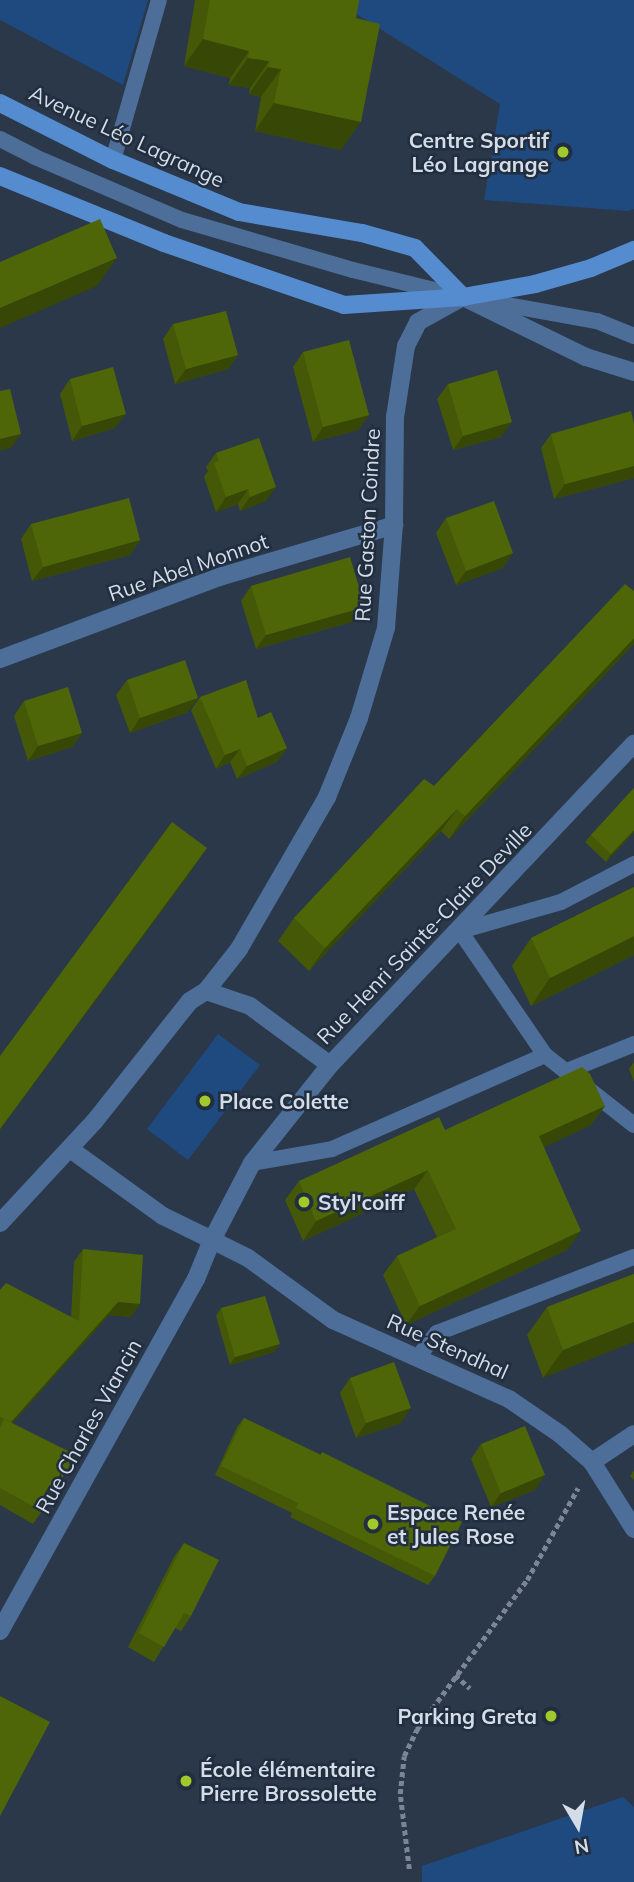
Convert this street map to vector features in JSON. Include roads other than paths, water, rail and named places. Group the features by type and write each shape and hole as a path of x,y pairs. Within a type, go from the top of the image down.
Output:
{"main road":[{"name":"Avenue Léo Lagrange","path":"0,103 113,160 239,212 362,233 415,248 463,297"},
{"path":"0,176 164,243 344,305 463,297 535,284 591,268 634,250"}],"street":[{"path":"463,297 586,357 634,372"},
{"name":"Rue Gaston Coindre","path":"206,991 239,948 273,893 327,797 350,741 386,628 394,525 395,417 406,346 418,322 463,297"},
{"name":"Rue Abel Monnot","path":"0,659 219,577 394,525"},
{"name":"Rue Henri Sainte-Claire Deville","path":"206,991 250,1006 330,1065 460,931 634,744"},
{"path":"0,1223 70,1149 190,1001 206,991"},
{"path":"70,1149 163,1216 212,1240 252,1163 330,1065"},
{"name":"Rue Stendhal","path":"212,1240 248,1258 333,1320 509,1399 560,1434 592,1462 634,1529"},
{"name":"Rue Charles Viancin","path":"0,1631 196,1279 212,1240"},
{"path":"592,1462 634,1434"}],"lane":[{"path":"113,160 159,0"},
{"path":"0,139 35,158 182,220 353,270 463,297 597,321 634,336"},
{"path":"634,864 561,902 460,931 545,1055 634,1125"},
{"path":"568,1071 634,1044"},
{"path":"252,1163 332,1149 545,1055"},
{"path":"418,1357 437,1333 634,1256"}],"place":[{"name":"Centre Sportif Léo Lagrange","path":"563,152"},
{"name":"Place Colette","path":"205,1101"},
{"name":"Styl'coiff","path":"304,1202"},
{"name":"Espace Renée et Jules Rose","path":"373,1524"},
{"name":"Parking Greta","path":"551,1716"},
{"name":"École élémentaire Pierre Brossolette","path":"186,1781"}]}
